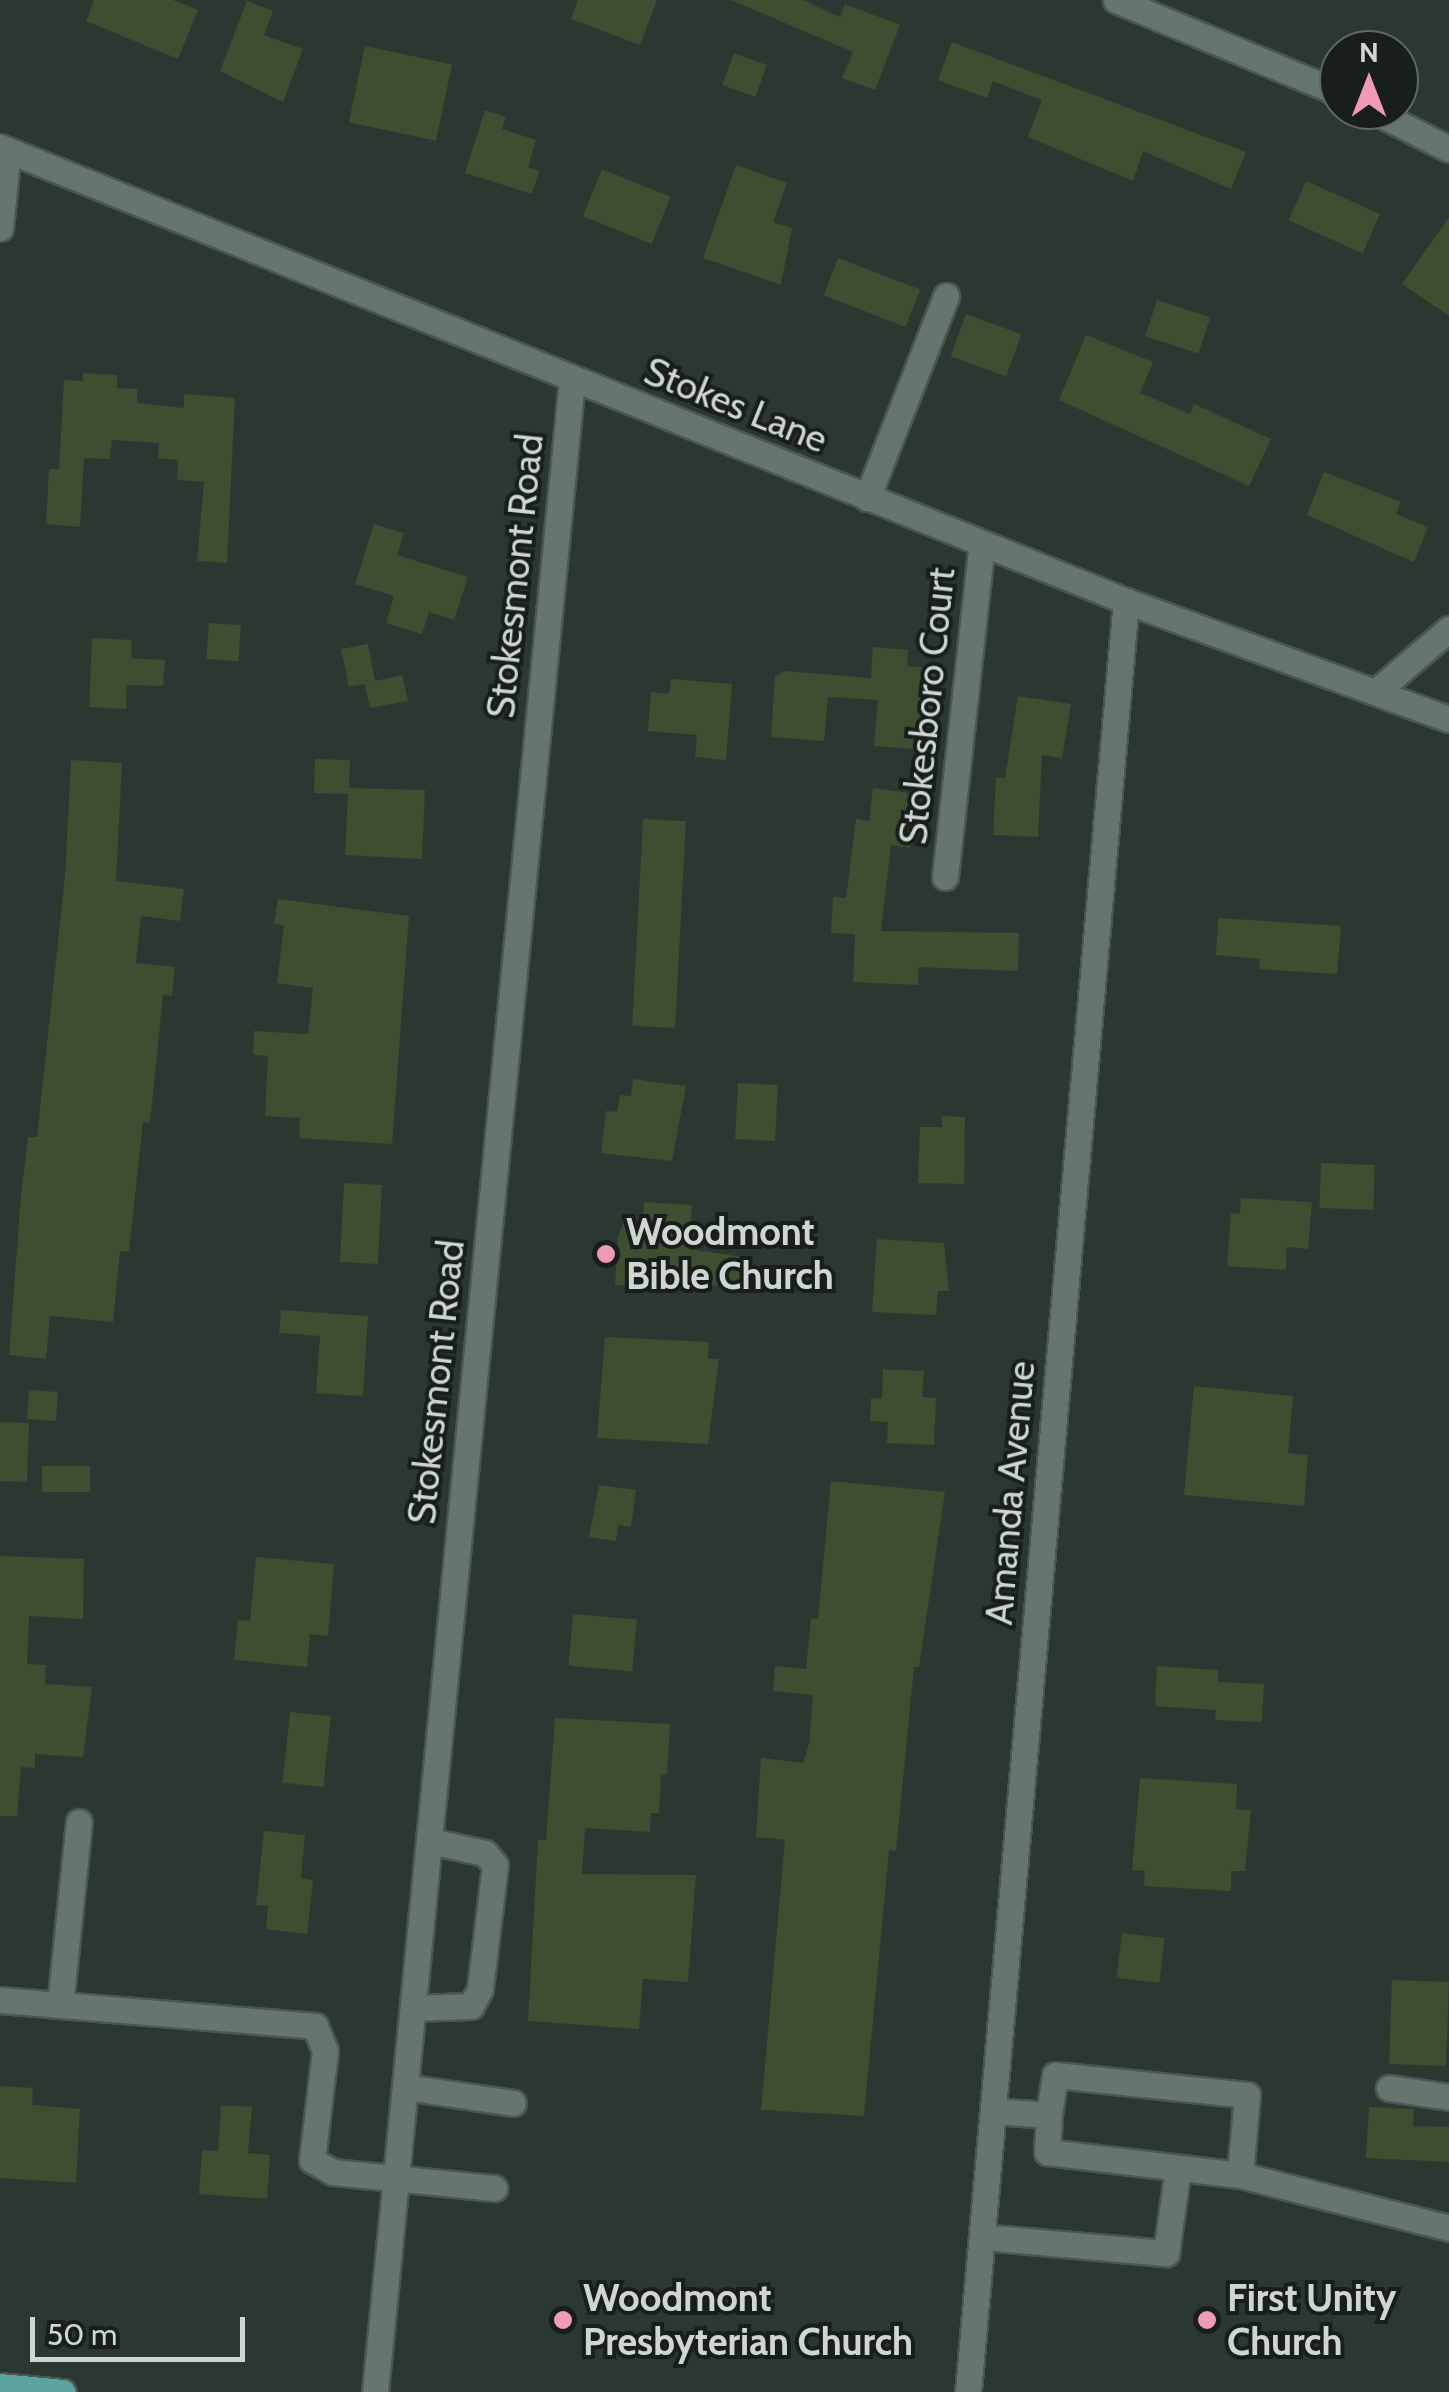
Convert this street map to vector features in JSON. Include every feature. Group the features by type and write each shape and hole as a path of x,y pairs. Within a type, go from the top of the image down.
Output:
{"main road":[{"path":"0,2386 64,2392"}],"street":[{"path":"1116,0 1319,85"},
{"path":"1411,130 1449,149"},
{"path":"0,228 4,149"},
{"name":"Stokes Lane","path":"4,149 1126,601 1449,719"},
{"path":"867,498 946,296"},
{"name":"Stokesmont Road","path":"375,2392 572,380"},
{"name":"Stokesboro Court","path":"945,877 982,544"},
{"name":"Amanda Avenue","path":"968,2392 1126,601"},
{"path":"1378,690 1449,628"},
{"path":"60,2005 79,1822"},
{"path":"412,2008 471,2006 480,1990 494,1864 485,1853 429,1841"},
{"path":"0,2000 316,2026 325,2051 312,2160 333,2172 494,2188"},
{"path":"1240,2176 1247,2095 1056,2075 1046,2152 1240,2176 1449,2228"},
{"path":"405,2087 513,2103"},
{"path":"1389,2088 1449,2097"},
{"path":"993,2111 1049,2115"},
{"path":"982,2237 1166,2253 1178,2168"}],"building":[{"path":"94,0 173,0 198,10 178,59 86,21"},
{"path":"578,0 657,0 640,45 571,19"},
{"path":"731,0 803,0 840,17 845,4 900,25 875,90 842,78 853,52"},
{"path":"247,1 273,11 264,35 303,49 283,102 220,71"},
{"path":"952,42 1246,152 1231,189 1143,151 1133,181 1028,137 1042,100 993,81 987,98 938,80"},
{"path":"365,46 452,65 436,141 349,122"},
{"path":"734,53 767,65 755,97 722,85"},
{"path":"485,110 506,117 502,129 536,140 528,167 539,171 532,194 465,173"},
{"path":"736,165 787,183 773,222 792,228 781,285 703,258"},
{"path":"602,169 671,197 652,244 583,216"},
{"path":"1306,181 1380,214 1363,253 1289,220"},
{"path":"1449,217 1449,316 1402,284"},
{"path":"838,258 920,290 906,327 824,295"},
{"path":"1157,300 1210,317 1199,353 1145,336"},
{"path":"966,314 1021,334 1006,376 951,356"},
{"path":"1086,335 1153,362 1140,393 1190,414 1194,404 1271,439 1249,486 1059,400"},
{"path":"83,373 117,375 117,388 137,389 137,403 184,408 184,394 235,398 227,563 197,561 204,482 177,480 178,460 158,458 159,443 112,440 110,459 84,458 80,527 46,524 49,469 59,469 64,380 83,381"},
{"path":"1324,472 1401,502 1396,514 1428,527 1414,562 1307,515"},
{"path":"374,524 404,533 397,555 468,577 454,620 429,612 422,634 386,623 394,596 355,584"},
{"path":"209,623 241,625 238,661 206,659"},
{"path":"92,638 132,640 131,658 165,660 163,686 127,685 126,709 89,707"},
{"path":"368,644 375,681 402,675 408,701 370,708 365,684 349,687 341,649"},
{"path":"873,647 908,650 907,666 936,668 931,722 917,721 915,749 874,746 878,700 828,697 824,741 771,737 775,676 785,671 871,678"},
{"path":"671,679 732,684 726,760 695,757 697,735 648,731 651,692 669,694"},
{"path":"1018,696 1071,704 1062,758 1042,755 1038,837 993,835 996,778 1005,778"},
{"path":"315,759 350,760 349,788 425,790 422,859 345,855 348,794 314,793"},
{"path":"71,760 122,763 116,881 184,889 180,921 141,916 136,963 175,967 172,996 163,995 150,1123 143,1122 129,1251 120,1251 113,1322 50,1316 46,1359 9,1355 21,1195 28,1137 37,1137 65,876"},
{"path":"873,788 916,794 910,848 891,845 881,931 1019,933 1018,971 919,967 918,985 853,982 855,934 831,933 833,897 846,898 856,819 869,821"},
{"path":"643,819 686,821 675,1028 632,1026"},
{"path":"278,899 409,916 392,1144 299,1138 300,1118 265,1116 268,1056 253,1055 254,1031 308,1034 313,988 277,983 284,925 274,924"},
{"path":"1218,918 1341,926 1337,974 1259,969 1260,959 1216,955"},
{"path":"633,1079 686,1086 672,1161 601,1153 606,1111 617,1112 620,1095 631,1096"},
{"path":"738,1083 778,1085 775,1141 735,1139"},
{"path":"942,1116 965,1117 964,1184 918,1183 920,1127 942,1127"},
{"path":"1321,1163 1375,1165 1373,1210 1319,1208"},
{"path":"344,1183 382,1185 378,1264 340,1262"},
{"path":"1241,1198 1312,1202 1308,1249 1287,1247 1286,1270 1227,1266 1231,1213 1240,1214"},
{"path":"644,1202 692,1205 689,1249 744,1257 739,1289 687,1281 687,1290 615,1285 618,1237 624,1220 643,1221"},
{"path":"877,1239 944,1243 949,1291 938,1291 936,1315 872,1312"},
{"path":"281,1310 368,1316 363,1396 316,1393 320,1336 279,1333"},
{"path":"605,1337 709,1342 708,1359 719,1359 708,1444 597,1438"},
{"path":"883,1369 924,1371 922,1397 936,1398 934,1445 887,1443 888,1422 870,1421 871,1398 882,1399"},
{"path":"1194,1386 1293,1396 1288,1453 1308,1455 1304,1506 1184,1495"},
{"path":"29,1390 58,1392 56,1421 27,1419"},
{"path":"0,1422 29,1423 27,1482 0,1481"},
{"path":"42,1466 90,1466 90,1492 42,1492"},
{"path":"831,1481 945,1492 919,1667 914,1667 896,1851 889,1850 864,2116 761,2110 785,1840 756,1837 761,1758 803,1763 809,1744 813,1695 773,1691 775,1666 806,1669 811,1618 818,1619"},
{"path":"599,1485 636,1490 631,1527 618,1525 616,1541 589,1537"},
{"path":"0,1556 84,1559 83,1619 29,1616 27,1664 46,1665 45,1684 92,1687 83,1757 35,1754 35,1768 21,1767 17,1816 0,1816"},
{"path":"256,1557 334,1564 328,1636 310,1634 307,1667 234,1660 238,1620 250,1621"},
{"path":"573,1614 637,1620 632,1671 568,1666"},
{"path":"1157,1666 1218,1670 1218,1682 1264,1684 1262,1722 1215,1720 1216,1710 1155,1706"},
{"path":"290,1712 331,1716 323,1787 283,1783"},
{"path":"555,1718 670,1724 667,1774 661,1774 659,1813 651,1813 650,1832 585,1828 582,1874 696,1875 688,1982 643,1979 639,2029 528,2021 538,1840 546,1840"},
{"path":"1140,1778 1237,1784 1236,1809 1251,1810 1245,1871 1231,1871 1231,1891 1144,1886 1145,1871 1132,1870"},
{"path":"264,1831 305,1835 301,1878 313,1880 307,1934 266,1929 268,1906 256,1905"},
{"path":"1122,1933 1165,1938 1159,1983 1117,1978"},
{"path":"1392,1980 1449,1982 1446,2066 1389,2064"},
{"path":"0,2086 33,2088 32,2105 80,2109 76,2183 0,2178"},
{"path":"221,2105 252,2107 248,2153 270,2155 267,2199 199,2194 202,2150 218,2151"},
{"path":"1369,2107 1414,2109 1413,2126 1449,2127 1449,2162 1366,2158"}],"place":[{"name":"Woodmont Bible Church","path":"606,1254"},
{"name":"Woodmont Presbyterian Church","path":"563,2320"},
{"name":"First Unity Church","path":"1207,2320"}]}
